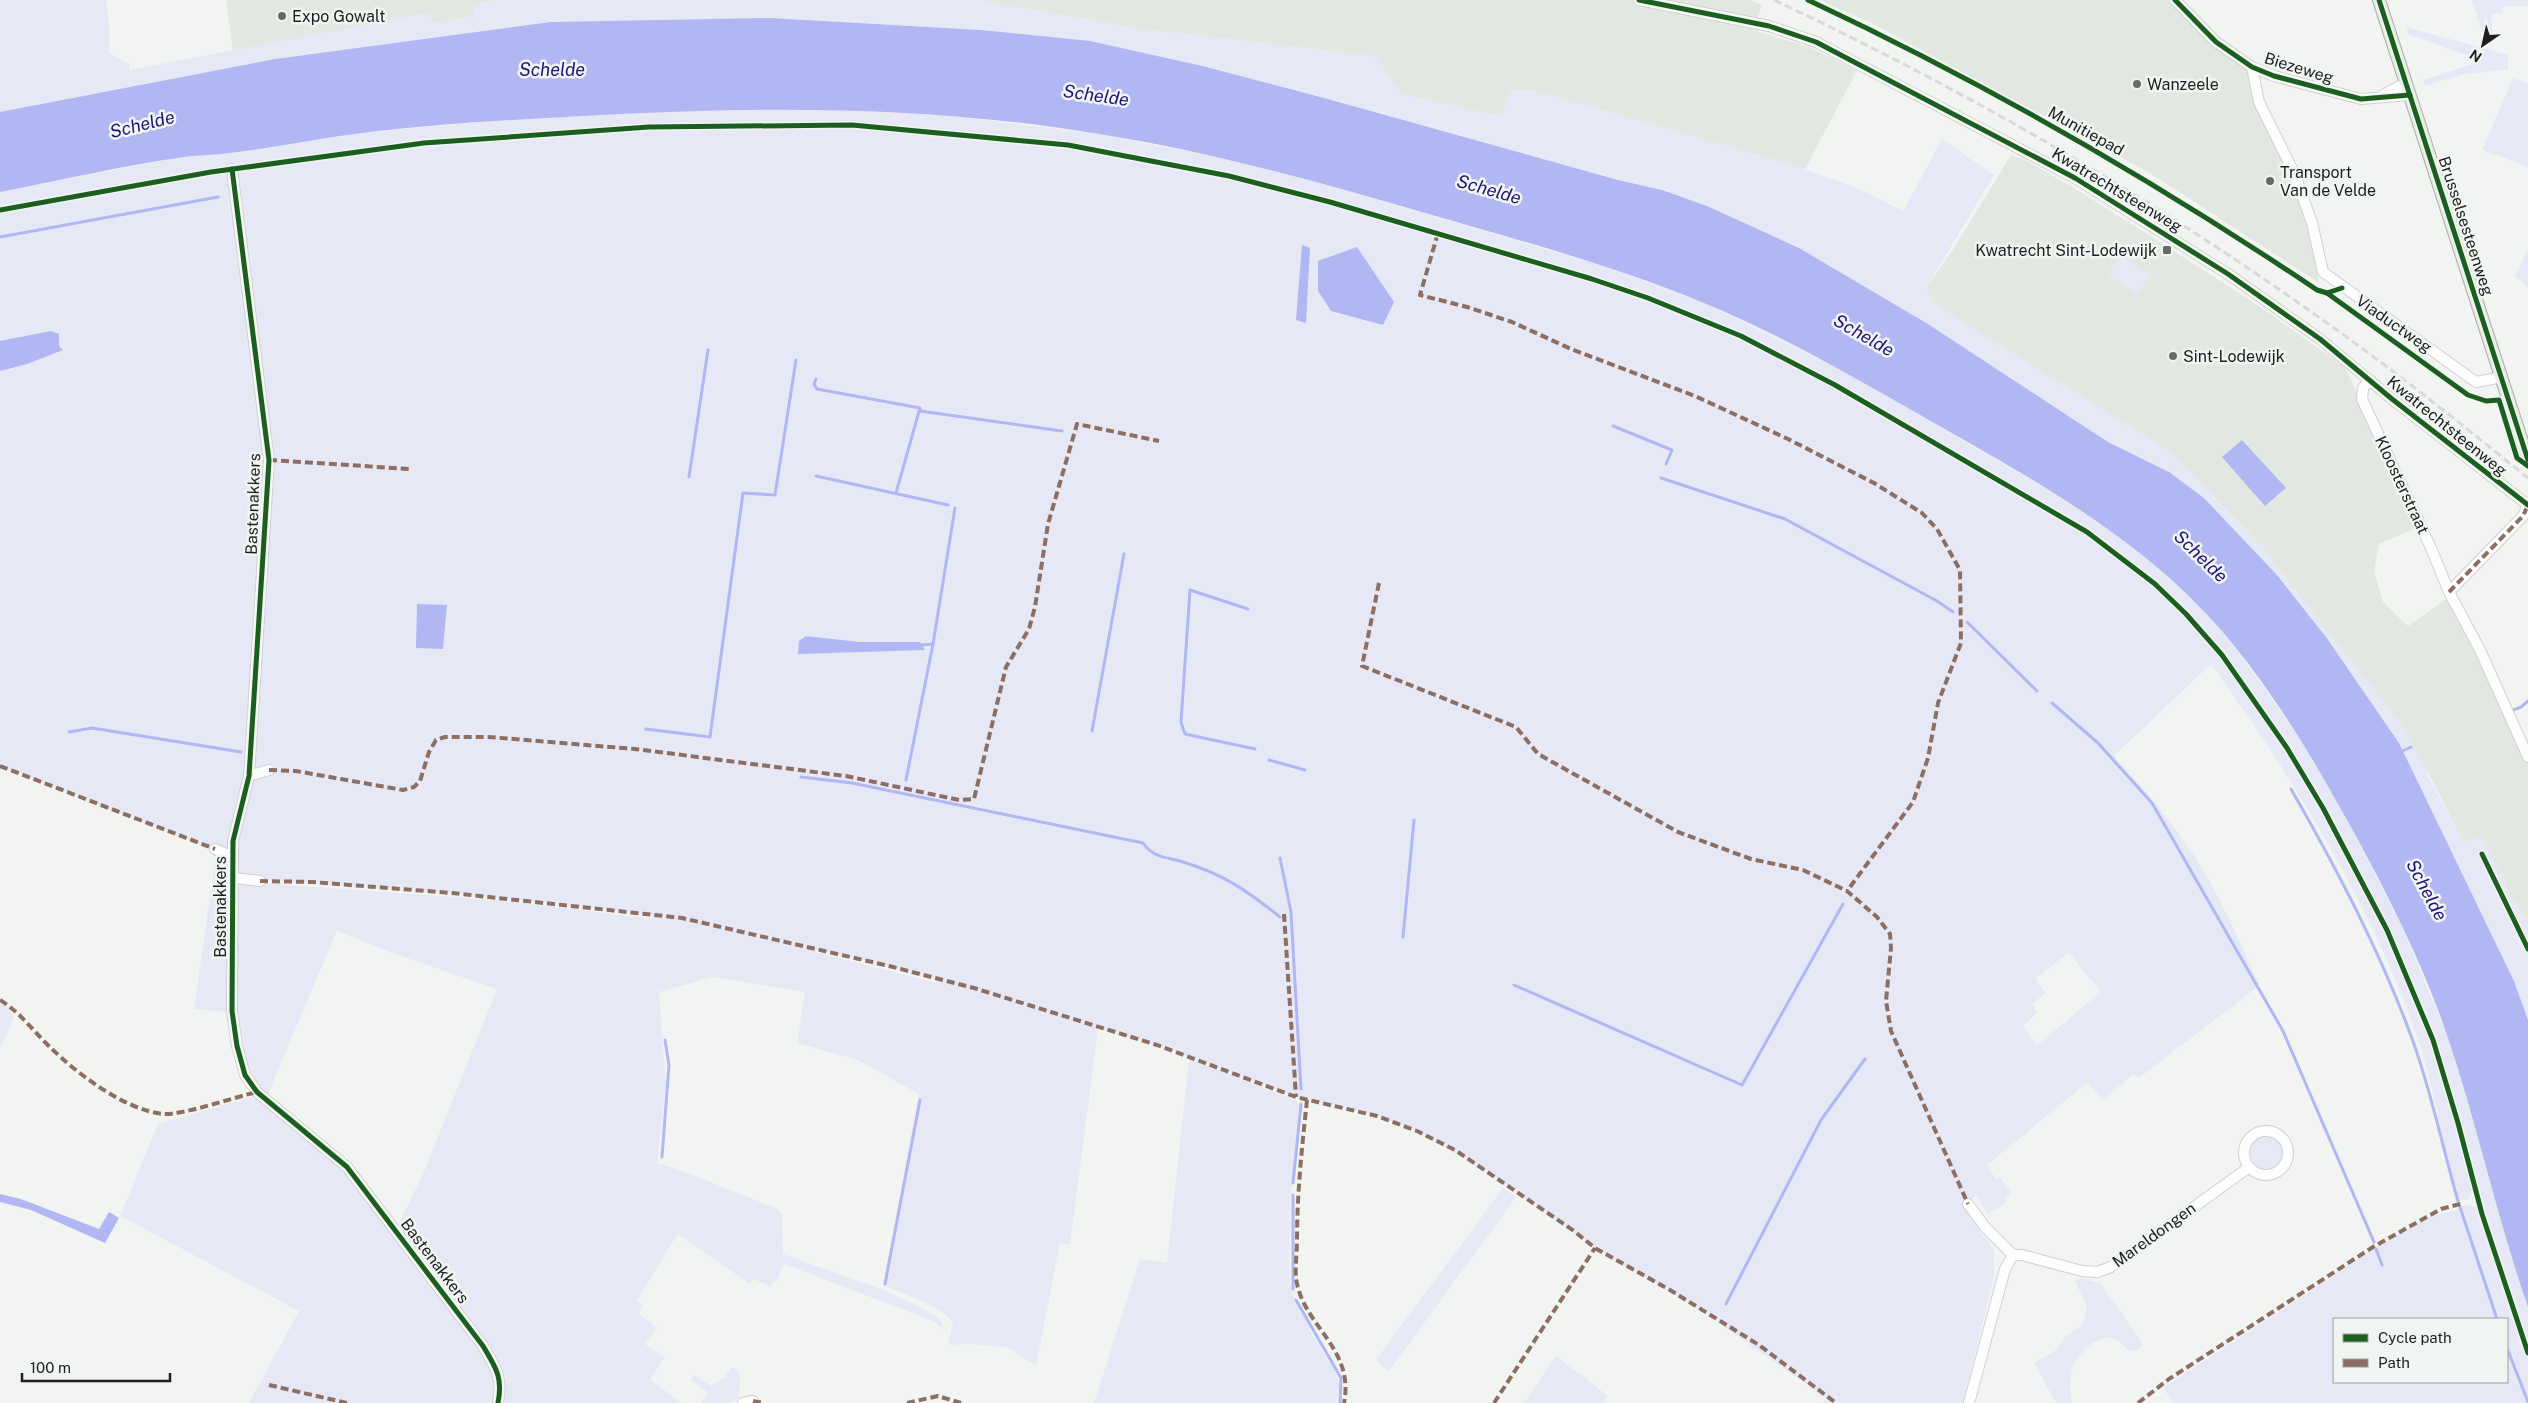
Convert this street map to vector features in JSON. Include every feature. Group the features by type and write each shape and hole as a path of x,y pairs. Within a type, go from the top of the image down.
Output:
{"main road":[{"name":"Brusselsesteenweg","path":"2379,0 2528,460"}],"street":[{"name":"Kwatrechtsteenweg","path":"1639,0 1769,26 1835,50 2028,151 2160,230 2320,339 2528,505"},
{"name":"Biezeweg","path":"2175,0 2216,42 2252,67 2274,76 2361,99 2410,95"},
{"name":"Viaductweg","path":"2252,67 2259,102 2295,175 2312,223 2323,272 2476,382 2502,378"},
{"path":"2377,98 2406,82"},
{"name":"Bastenakkers","path":"232,169 269,460 250,776 233,841 232,1011 237,1046 246,1075 257,1092 347,1166 483,1346 497,1370 501,1385 498,1403"},
{"name":"Kloosterstraat","path":"2370,380 2363,388 2362,398 2431,548 2449,592 2480,650 2528,756"},
{"path":"2449,592 2523,516 2528,505"},
{"path":"250,776 269,770"},
{"path":"215,850 233,857"},
{"path":"234,878 260,881"},
{"path":"2268,1131 2281,1137 2288,1150 2285,1166 2278,1172 2262,1176 2248,1168 2243,1156 2244,1149 2250,1138 2257,1133 2268,1131"},
{"name":"Mareldongen","path":"2017,1255 2082,1271 2097,1272 2111,1267 2248,1168"},
{"path":"1968,1204 1980,1222 2017,1255 2005,1269 1970,1403"}],"shaded area":[{"path":"0,0 106,0 110,31 109,53 129,64 129,70 429,13 432,23 473,17 473,5 498,0 977,0 1140,29 1375,56 1401,94 1501,117 1512,91 1526,90 1547,94 1805,169 1864,191 1903,211 1942,139 1994,175 1926,288 1933,303 2169,451 2262,547 2401,724 2463,843 2479,836 2504,878 2509,894 2528,922 2528,1020 2514,981 2399,743 2326,637 2277,575 2204,498 2169,472 2108,442 1928,324 1799,248 1707,206 1662,190 1618,180 1324,98 981,30 770,18 550,22 275,59 0,112"},
{"path":"226,0 498,0 473,5 473,17 432,23 429,13 233,51"},
{"path":"977,0 1752,0 1762,5 1753,30 1809,47 1857,71 1805,169 1547,94 1526,90 1512,91 1501,117 1401,94 1374,56 1140,29"},
{"path":"1820,0 2175,0 2252,67 2308,226 2319,283 2148,172 1873,24"},
{"path":"2472,0 2528,0 2528,6 2503,6 2502,13 2491,14 2493,43 2485,42"},
{"path":"2406,27 2508,55 2508,69 2461,75 2425,86 2423,80 2482,61 2408,34"},
{"path":"2513,78 2528,83 2528,167 2482,150"},
{"path":"825,108 963,117 1098,134 1232,160 1334,187 1597,264 1705,303 1843,371 2055,494 2130,544 2197,603 2234,646 2261,683 2300,740 2337,801 2401,924 2447,1035 2473,1119 2528,1307 2528,1344 2499,1261 2461,1122 2456,1124 2473,1191 2467,1200 2455,1200 2426,1064 2402,995 2380,945 2330,847 2302,799 2211,664 2114,756 2162,811 2194,855 2219,899 2260,985 2139,1078 2133,1074 2103,1100 2087,1083 1987,1165 1996,1179 2000,1177 2012,1193 2005,1199 2007,1202 1988,1214 1976,1196 1965,1204 1981,1233 1994,1250 1994,1276 1963,1403 1823,1403 1826,1398 1724,1327 1725,1324 1595,1248 1492,1175 1417,1131 1377,1116 1296,1097 1157,1045 1098,1029 1070,1245 1060,1243 1036,1366 1007,1347 968,1344 948,1345 953,1323 948,1317 941,1311 921,1301 883,1285 919,1094 858,1060 797,1043 805,992 713,977 659,992 666,1085 657,1163 680,1170 776,1208 782,1214 783,1254 886,1291 926,1310 941,1320 944,1329 933,1321 784,1264 776,1282 773,1281 771,1286 753,1279 750,1284 677,1235 637,1301 643,1306 639,1314 657,1327 645,1344 665,1358 650,1379 681,1403 501,1403 506,1377 497,1357 398,1225 424,1172 497,989 398,955 337,931 267,1096 253,1080 244,1058 239,1030 235,969 238,890 242,883 246,882 497,900 653,919 653,915 452,893 234,878 232,857 0,766 0,192 186,156 227,153 370,132 504,120 707,109","holes":["817,949 937,979 936,983 816,952","2069,953 2101,992 2037,1045 2023,1026 2037,1013 2032,1004 2046,993 2035,978"]},
{"name":"Sint-Lodewijk","path":"2011,155 2023,159 2071,186 2155,239 2253,302 2345,367 2419,527 2379,544 2374,571 2383,602 2408,626 2448,598 2453,598 2528,757 2528,922 2509,894 2504,878 2479,836 2463,843 2430,776 2262,547 2185,466 1933,303 1926,288 1954,248"},
{"path":"2528,249 2528,287 2515,276"},
{"path":"2121,255 2150,275 2137,294 2108,274"},
{"path":"216,854 225,858 229,871 227,903 230,914 227,958 228,1012 194,1009"},
{"path":"0,1003 9,1009 14,1018 0,1048"},
{"path":"1189,1059 1296,1100 1299,1106 1290,1202 1289,1278 1292,1294 1313,1336 1334,1370 1340,1385 1336,1403 1094,1403 1140,1259 1167,1263"},
{"path":"251,1097 257,1098 311,1140 348,1174 483,1352 496,1378 494,1403 249,1403 299,1311 120,1216 158,1124"},
{"path":"2266,1136 2273,1137 2279,1141 2283,1147 2283,1161 2279,1167 2273,1171 2266,1172 2259,1171 2253,1167 2249,1161 2248,1154 2249,1147 2253,1141 2259,1137"},
{"path":"1503,1188 1516,1197 1389,1371 1376,1360"},
{"path":"2469,1204 2477,1208 2480,1215 2528,1358 2528,1403 2174,1403 2163,1388 2374,1249 2429,1217 2457,1210 2457,1208"},
{"path":"2081,1278 2101,1284 2143,1344 2138,1350 2130,1351 2111,1338 2100,1339 2094,1342 2080,1355 2072,1368 2070,1384 2072,1403 2056,1403 2034,1363 2056,1350 2065,1337 2083,1324 2087,1307 2075,1281"},
{"path":"1556,1356 1608,1396 1603,1403 1524,1403"},
{"path":"731,1368 736,1368 740,1376 739,1398 728,1403 701,1403 708,1393 691,1380 694,1375 711,1386 725,1377"}],"water":[{"name":"Schelde","path":"770,18 981,30 1090,41 1202,66 1618,180 1662,190 1707,206 1799,248 1928,324 2108,442 2169,472 2204,498 2277,575 2326,637 2399,743 2514,981 2528,1020 2528,1307 2459,1071 2439,1012 2418,962 2371,864 2315,764 2284,714 2232,643 2198,605 2161,571 2122,539 2081,510 1994,457 1856,378 1726,312 1633,276 1566,254 1267,169 1141,141 1099,134 975,118 913,113 727,110 427,126 351,134 230,153 184,157 0,192 0,112 275,59 550,22"},
{"path":"1302,245 1310,248 1306,323 1296,320"},
{"path":"1357,247 1394,302 1383,325 1331,311 1318,291 1318,261"},
{"path":"51,331 59,334 59,346 63,350 27,364 0,371 0,341"},
{"path":"2242,440 2286,488 2265,506 2222,457"},
{"path":"417,604 447,605 443,649 416,648"},
{"path":"806,636 859,642 920,642 925,650 798,654 799,641"},
{"path":"0,1194 21,1199 99,1229 109,1212 119,1218 105,1243 31,1210 0,1202"}],"waterway":[{"path":"0,237 218,197"},
{"path":"689,477 708,350"},
{"path":"646,729 710,737 743,493 775,495 796,360"},
{"path":"816,379 814,384 817,389 920,408 896,493"},
{"path":"920,411 1062,431"},
{"path":"1613,426 1672,450 1666,464"},
{"path":"816,476 948,505"},
{"path":"1661,478 1785,519 1937,601 1953,612"},
{"path":"906,780 933,644 955,508"},
{"path":"1092,731 1124,554"},
{"path":"1248,609 1190,590 1181,722 1185,734 1255,749"},
{"path":"1967,622 2037,691"},
{"path":"922,645 933,644"},
{"path":"2509,708 2513,710 2521,707 2528,701"},
{"path":"2052,703 2098,743 2152,803 2283,1031 2374,1242"},
{"path":"69,732 92,728 241,752"},
{"path":"2400,752 2411,747"},
{"path":"1269,760 1305,770"},
{"path":"801,777 852,783 1143,843 1159,856 1209,871 1233,883 1280,917"},
{"path":"2291,789 2326,851 2388,978 2414,1044 2458,1201"},
{"path":"1403,937 1414,820"},
{"path":"1280,858 1291,912 1301,1089"},
{"path":"1514,985 1742,1085 1843,904"},
{"path":"662,1157 669,1065 665,1040"},
{"path":"1726,1304 1821,1120 1865,1059"},
{"path":"885,1284 920,1100"},
{"path":"1293,1183 1301,1104"},
{"path":"1293,1195 1293,1289"},
{"path":"2460,1207 2497,1318"},
{"path":"2376,1249 2382,1265"},
{"path":"1296,1300 1341,1378 1340,1403"},
{"path":"2508,1351 2528,1402"}],"railway":[{"path":"1774,0 1845,34 1984,107 2120,186 2187,228 2252,271 2371,355 2528,478"}],"marked path":[{"path":"1438,233 1420,295 1467,307 1512,322 1571,349 1695,396 1788,439 1874,483 1922,513 1937,529 1960,570 1961,643 1938,703 1928,758 1913,802 1847,891"},
{"path":"269,770 296,771 403,790 414,787 420,781 429,752 436,740 445,737 489,737 635,749 846,776 959,800 974,799 1006,667 1029,629 1035,607 1048,524 1077,424 1159,441"},
{"path":"269,460 410,469"},
{"path":"2449,592 2523,516 2528,505"},
{"path":"1379,583 1362,666 1516,727 1538,754 1678,832 1751,859 1803,870 1847,891 1877,917 1890,934 1891,948 1886,1001 1891,1031 1968,1204"},
{"path":"0,766 215,849"},
{"path":"260,881 312,882 452,893 682,918 889,966 974,988 1157,1045 1296,1097 1377,1116 1417,1131 1455,1150 1574,1231 1595,1248 1670,1290 1759,1345 1836,1403"},
{"path":"1284,914 1296,1097"},
{"path":"0,1000 21,1016 73,1068 102,1089 134,1106 149,1111 173,1114 257,1092"},
{"path":"1307,1100 1299,1187 1296,1278 1300,1295 1335,1351 1342,1367 1345,1384 1344,1403"},
{"path":"2138,1403 2169,1379 2373,1247 2441,1209 2464,1203"},
{"path":"1494,1403 1595,1248"},
{"path":"269,1385 347,1403"},
{"path":"907,1403 938,1396 961,1403"},
{"path":"753,1401 763,1403"}],"cycle path":[{"path":"1639,0 1769,26 1816,42 2075,178 2228,274 2320,339 2392,399 2528,505"},
{"name":"Munitiepad","path":"1808,0 1939,65 2068,135 2194,210 2317,290 2327,293 2342,288"},
{"path":"2175,0 2216,42 2252,67 2274,76 2361,99 2410,95"},
{"path":"2379,0 2528,460"},
{"path":"0,210 211,172 424,143 649,127 852,125 1068,145 1229,176 1330,202 1592,279 1648,298 1741,336 1835,385 2087,532 2155,584 2186,614 2222,655 2287,748 2323,808 2387,930 2433,1040 2458,1123 2482,1214 2528,1353"},
{"path":"232,169 269,460 249,776 233,841 232,1011 237,1046 245,1075 257,1092 347,1167 483,1346 492,1361 499,1379 498,1403"},
{"path":"2327,293 2468,395 2486,401 2499,400 2517,458 2528,466"},
{"path":"2482,854 2528,949"}],"place":[{"name":"Expo Gowalt","path":"282,16"},
{"name":"Wanzeele","path":"2137,84"},
{"name":"Transport Van de Velde","path":"2270,181"},
{"name":"Kwatrecht Sint-Lodewijk","path":"2167,250"},
{"name":"Sint-Lodewijk","path":"2173,356"}]}
